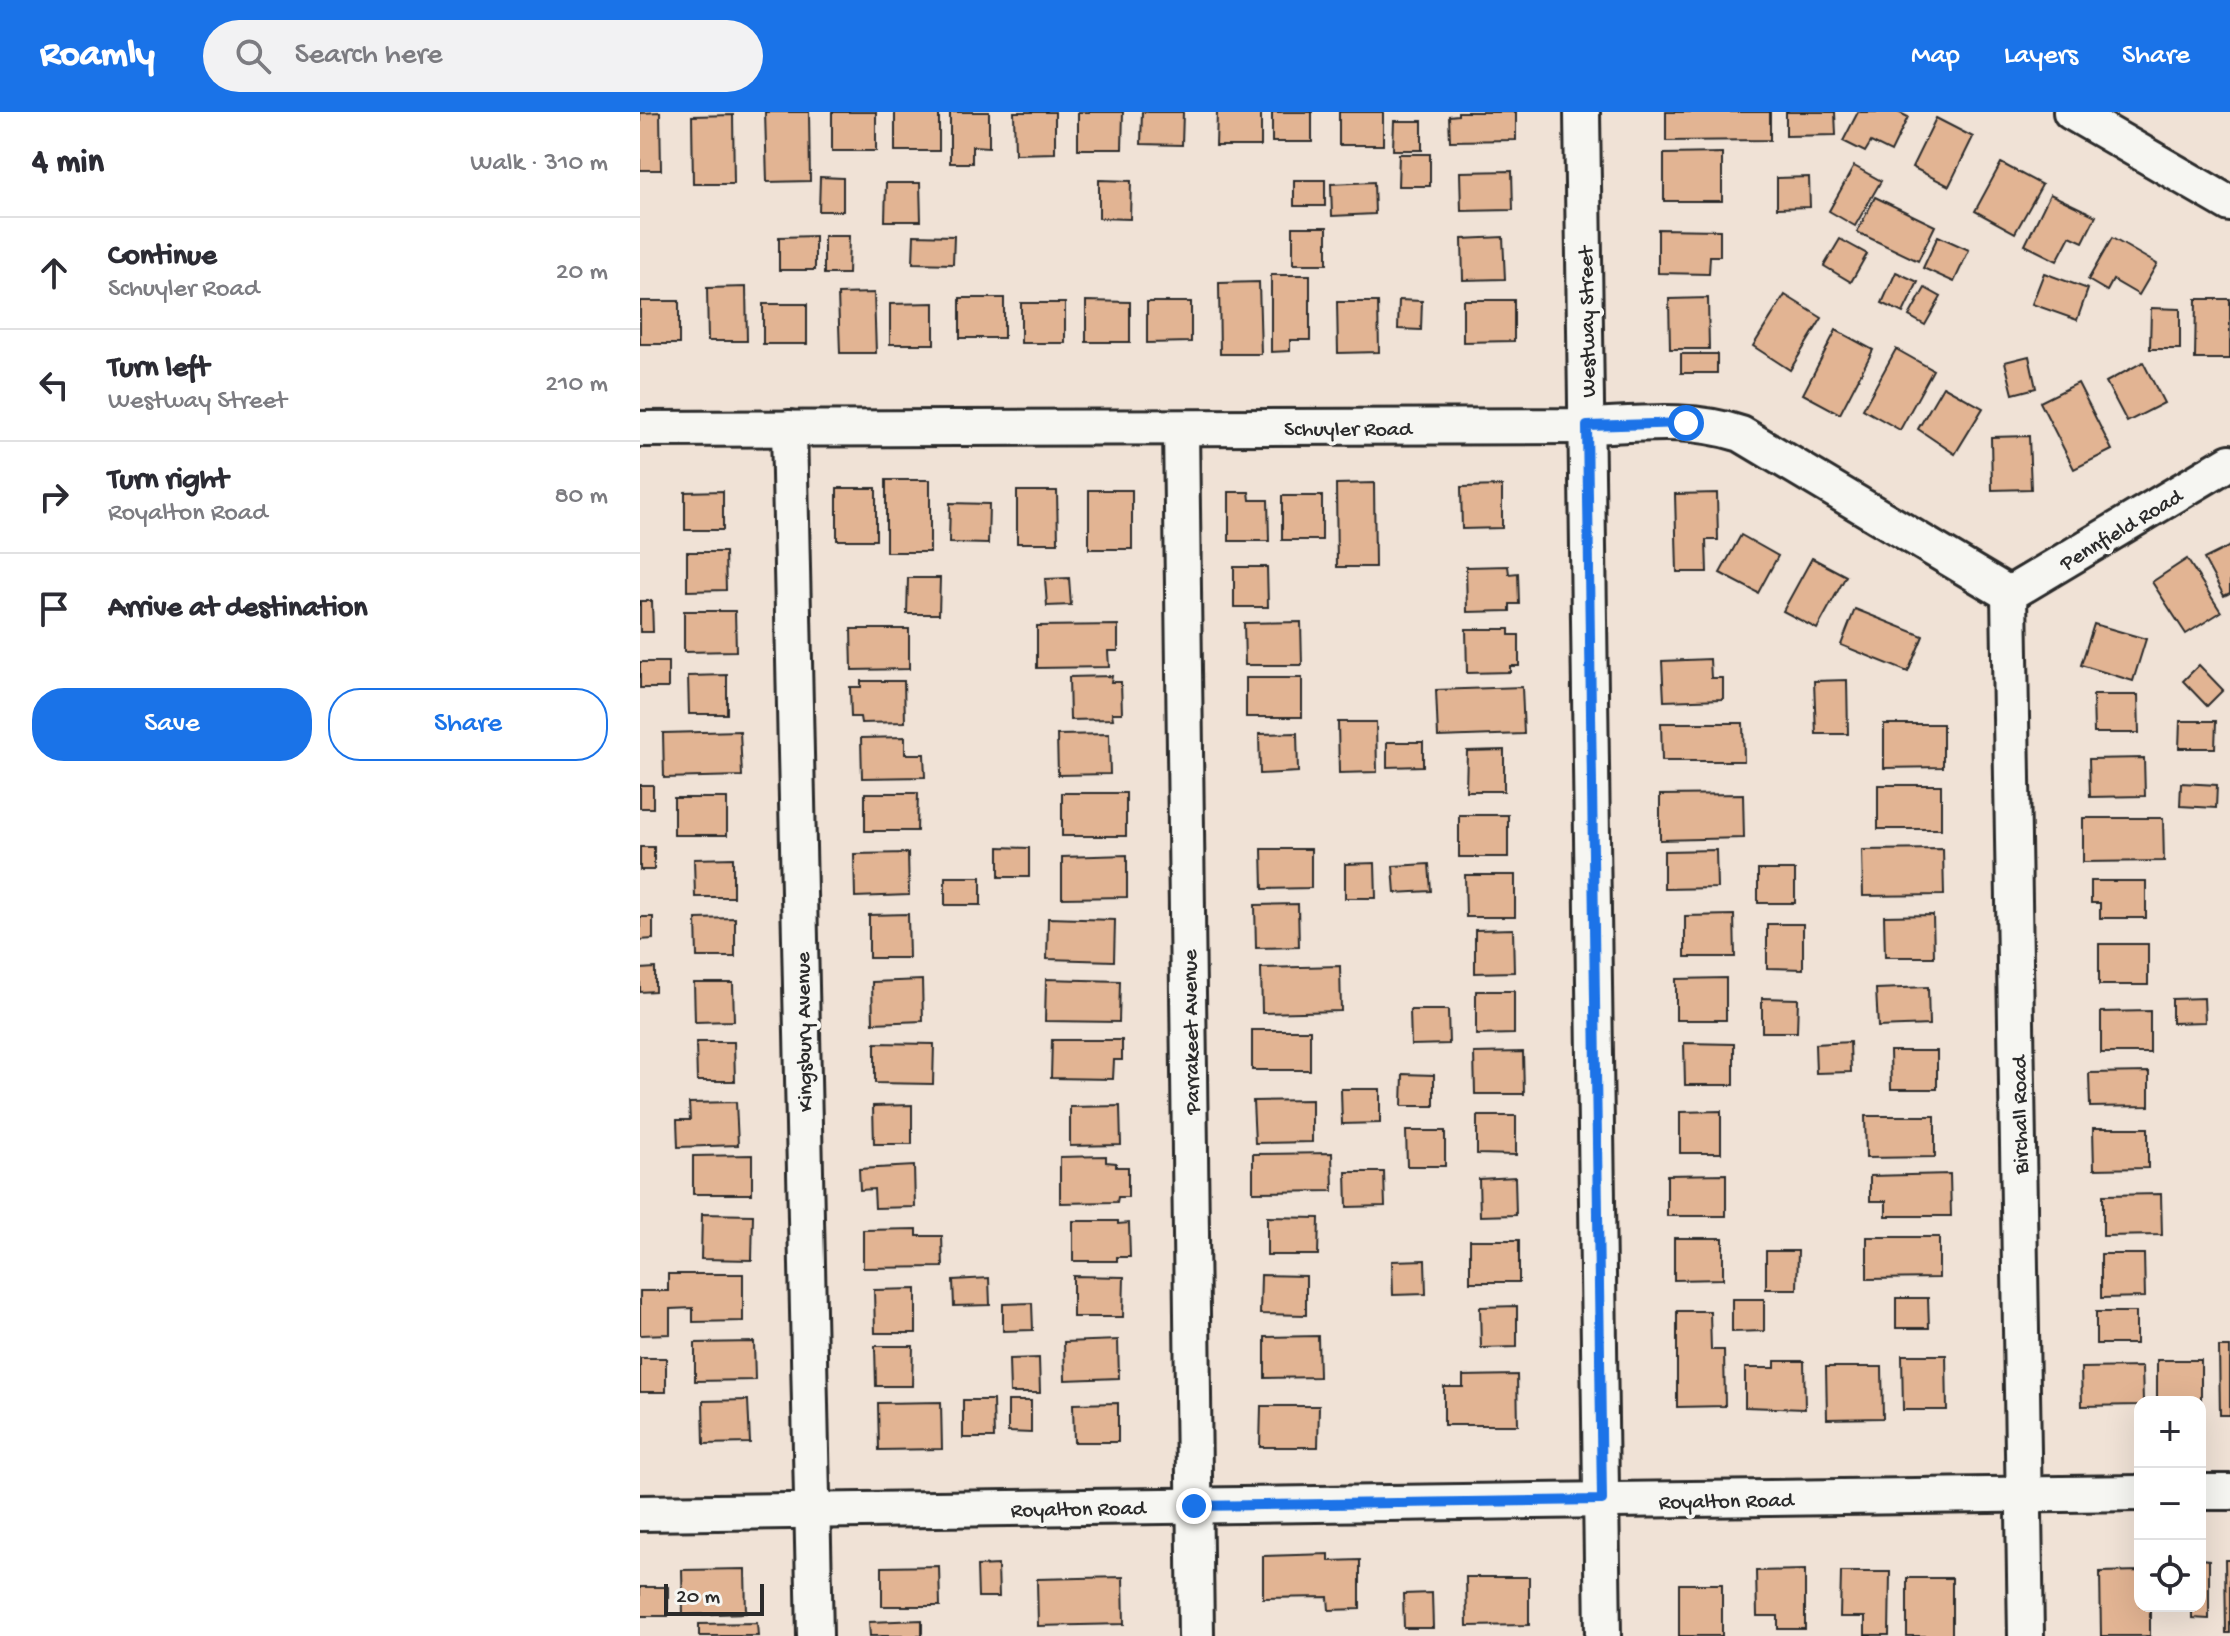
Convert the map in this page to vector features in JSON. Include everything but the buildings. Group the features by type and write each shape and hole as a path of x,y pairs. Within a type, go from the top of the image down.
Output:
{"street":[{"name":"Westway Street","path":"1582,112 1603,1636"},
{"path":"2071,112 2230,204"},
{"name":"Schuyler Road","path":"640,429 1715,425 1741,434 2009,594"},
{"name":"Kingsbury Avenue","path":"789,428 815,1636"},
{"name":"Parrakeet Avenue","path":"1181,428 1196,1636"},
{"name":"Pennfield Road","path":"2009,594 2230,462"},
{"name":"Birchall Road","path":"2009,594 2026,1636"},
{"path":"2206,1492 2230,1492"},
{"name":"Royalton Road","path":"640,1513 2134,1493"}],"route":[{"path":"1194,1506 1602,1500 1587,426 1686,423"}]}
